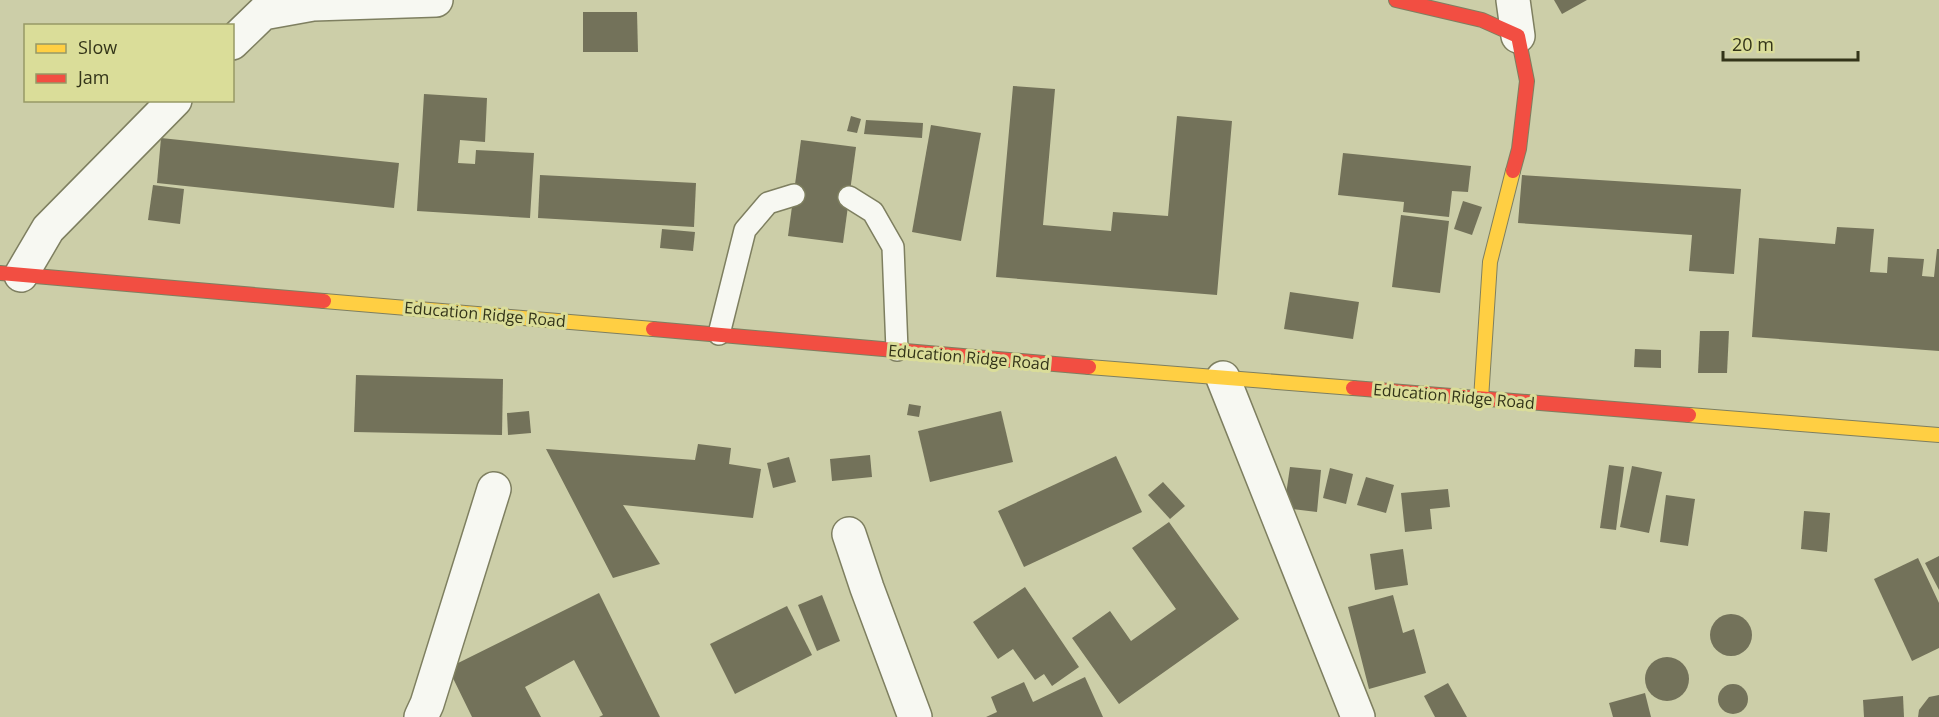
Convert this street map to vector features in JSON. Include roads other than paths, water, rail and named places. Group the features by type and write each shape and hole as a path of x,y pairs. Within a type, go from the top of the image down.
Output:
{"main road":[{"path":"1396,0 1482,20 1518,36 1527,81 1519,149 1490,262 1481,399"},
{"name":"Education Ridge Road","path":"10,274 1223,378 1939,435"}],"street":[{"path":"234,41 265,6 436,0"},
{"path":"1514,0 1518,36"},
{"path":"10,274 48,229 173,102"},
{"path":"1223,378 1358,717"},
{"path":"421,717 494,489"},
{"path":"849,534 915,717"}],"lane":[{"path":"719,334 745,230 768,203 794,195"},
{"path":"849,196 873,212 893,246 897,350"}]}
